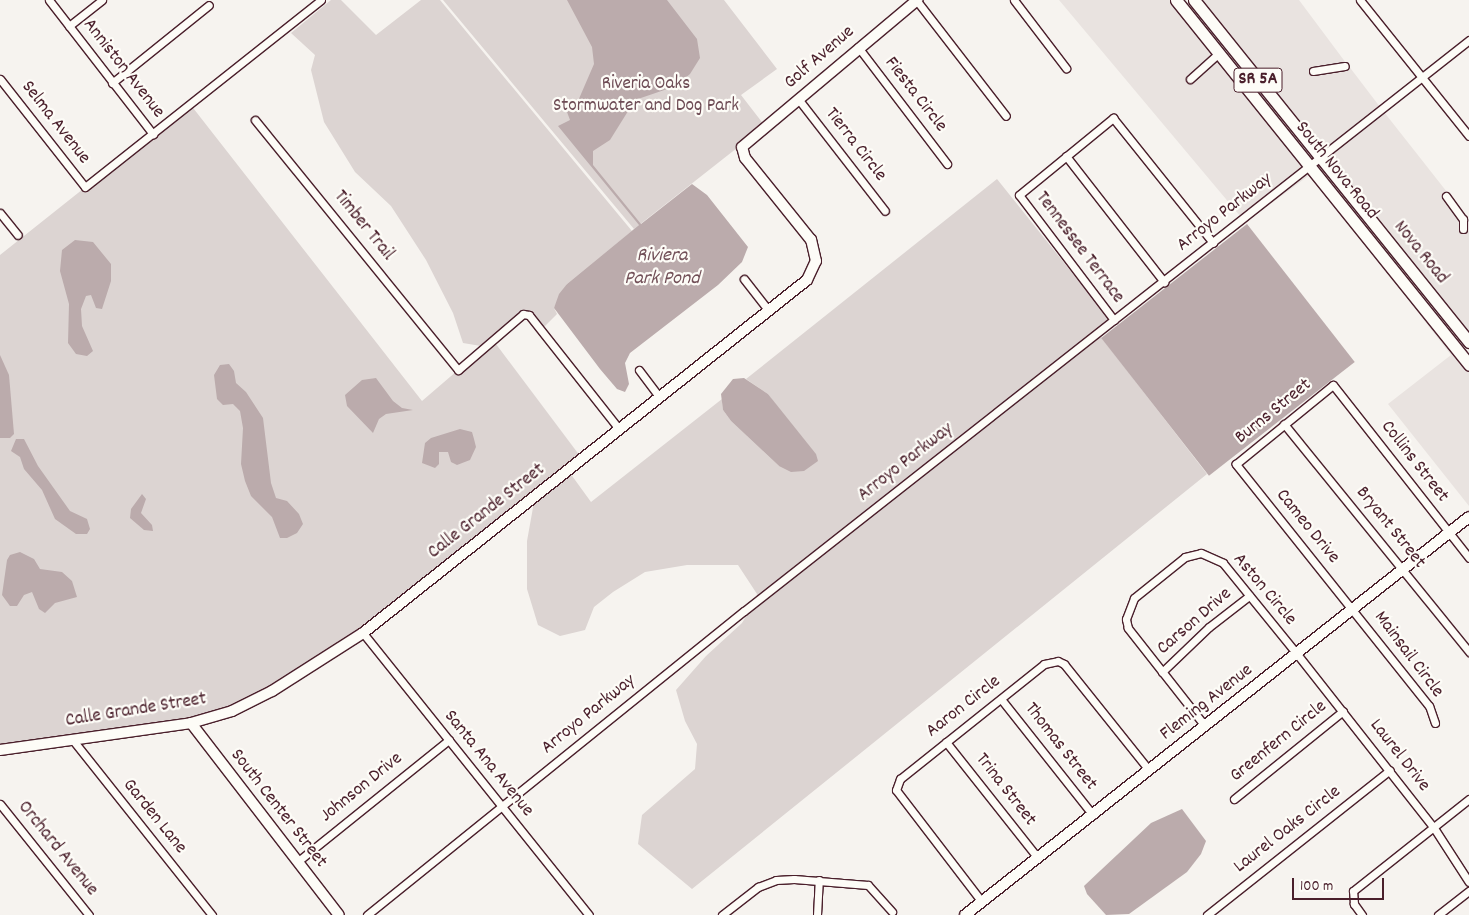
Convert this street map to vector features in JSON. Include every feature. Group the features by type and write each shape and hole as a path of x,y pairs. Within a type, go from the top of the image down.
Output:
{"main road":[{"name":"South Nova Road","path":"1176,0 1469,365"},
{"name":"Nova Road","path":"1194,0 1469,342"},
{"path":"1218,52 1240,56"},
{"path":"1387,262 1410,268"},
{"path":"1428,314 1450,318"}],"street":[{"name":"Anniston Avenue","path":"49,0 153,134"},
{"path":"69,26 102,0"},
{"path":"153,134 321,0"},
{"path":"1014,0 1066,68"},
{"path":"1360,0 1469,136"},
{"path":"913,1 1006,116"},
{"name":"Golf Avenue","path":"745,142 798,100 913,1"},
{"path":"112,83 208,5"},
{"name":"Arroyo Parkway","path":"366,915 1469,40"},
{"name":"Fiesta Circle","path":"858,47 947,164"},
{"path":"1190,79 1218,52"},
{"path":"1313,71 1345,66"},
{"name":"Selma Avenue","path":"0,79 85,187 153,134"},
{"name":"Tierra Circle","path":"798,100 885,210"},
{"path":"1164,282 1066,156 1113,118 1213,243"},
{"name":"Timber Trail","path":"255,120 458,370 523,314 535,320 619,429"},
{"name":"Calle Grande Street","path":"0,750 191,723 250,703 363,633 807,280 814,271 816,250 745,158 742,152 745,142"},
{"name":"Tennessee Terrace","path":"1066,156 1019,195 1114,320"},
{"path":"1446,196 1463,219 1463,228"},
{"path":"0,213 18,235"},
{"path":"744,279 768,310"},
{"path":"639,370 659,397"},
{"name":"Burns Street","path":"1236,464 1333,385"},
{"name":"Collins Street","path":"1333,385 1469,558"},
{"name":"Bryant Street","path":"1284,424 1469,652"},
{"name":"Cameo Drive","path":"1236,464 1353,610"},
{"name":"Fleming Avenue","path":"965,915 1469,517"},
{"name":"Aston Circle","path":"1205,726 1128,628 1127,610 1134,598 1185,557 1201,553 1223,563 1297,654"},
{"name":"Carson Drive","path":"1162,672 1209,627 1249,596"},
{"name":"Mainsail Circle","path":"1353,610 1429,706 1435,722"},
{"name":"Santa Ana Avenue","path":"363,633 589,915"},
{"name":"Laurel Drive","path":"1297,654 1344,711 1434,828 1469,882"},
{"name":"Aaron Circle","path":"982,902 896,790 900,779 1044,664 1058,661 1064,664 1149,770"},
{"name":"Thomas Street","path":"1001,699 1093,815"},
{"name":"Greenfern Circle","path":"1234,799 1344,711"},
{"name":"South Center Street","path":"191,723 339,915"},
{"name":"Garden Lane","path":"72,739 212,915"},
{"name":"Johnson Drive","path":"297,862 448,740"},
{"name":"Trina Street","path":"946,742 1038,858"},
{"name":"Laurel Oaks Circle","path":"1207,915 1390,770"},
{"path":"1362,915 1354,904 1353,891 1469,799"},
{"name":"Orchard Avenue","path":"0,804 88,915"},
{"path":"722,915 758,886 776,880 819,880 868,885 892,912"},
{"path":"817,915 819,880"},
{"path":"1438,915 1469,891"}],"shaded area":[{"path":"1059,0 1172,0 1213,54 1186,78 1190,83 1219,58 1306,166 1241,217"},
{"path":"1198,0 1299,0 1346,63 1315,66 1309,70 1311,76 1348,69 1348,65 1380,107 1322,154"},
{"path":"1227,59 1238,60 1317,158 1311,162"},
{"path":"1384,112 1469,220 1469,337 1326,159","holes":["1446,191 1465,217 1467,232 1460,232 1460,220 1442,196"]},
{"path":"1321,163 1401,264 1389,259 1315,168"},
{"path":"1310,172 1469,370 1469,506 1388,404 1451,355 1311,174 1246,222"}],"green space":[{"path":"331,0 341,0 376,35 421,0 440,0 632,231 567,284 554,308 557,314 544,327 531,313 524,309 481,346 463,343 453,313 426,260 391,206 355,172 324,122 311,70 315,55 291,33"},
{"name":"Riveria Oaks Stormwater and Dog Park","path":"443,0 724,0 777,69 741,95 765,126 634,229"},
{"path":"190,104 422,401 493,340 583,460 363,633 250,703 191,723 0,750 0,255"},
{"path":"997,179 1109,319 756,598 757,594 738,565 687,565 645,572 613,592 594,607 585,630 560,636 538,625 527,589 527,541 534,502 570,473 591,502 722,399 723,410 731,421 779,466 781,412 768,394 746,379"},
{"path":"1116,323 1101,337 1207,474 692,889 638,844 642,815 695,769 697,744 685,721 676,690 706,656 742,623 748,613"}],"water":[{"name":"Riviera Park Pond","path":"567,0 667,0 697,39 700,58 690,74 676,86 635,100 610,140 593,151 593,165 641,224 692,184 707,195 748,247 742,262 718,285 630,353 625,363 629,384 625,392 617,389 600,369 554,308 559,294 567,284 639,225 558,126 570,120 567,112 578,101 594,64 592,47"},
{"path":"1247,224 1355,362 1209,476 1101,338"},
{"path":"75,240 93,242 111,264 111,281 102,309 96,308 91,295 86,296 81,309 82,326 93,351 87,356 76,354 68,343 69,304 60,271 62,250"},
{"path":"0,355 9,375 14,434 10,438 0,438"},
{"path":"229,364 234,371 236,383 246,392 263,418 271,483 276,498 287,501 299,514 303,524 297,533 287,538 280,538 272,517 251,496 245,481 241,464 243,428 240,411 233,404 223,405 217,399 214,375 220,365"},
{"path":"376,378 393,401 402,408 413,410 386,414 379,419 373,433 347,406 345,395 362,380"},
{"path":"744,378 768,394 816,454 818,461 804,471 791,472 779,466 731,421 723,410 721,394 733,379"},
{"path":"460,429 472,432 476,447 470,460 457,465 451,462 448,452 439,452 439,464 435,468 422,463 425,443 431,438"},
{"path":"16,439 24,439 38,466 70,511 87,519 90,529 87,534 76,534 55,519 42,490 24,469 20,457 11,451"},
{"path":"142,494 146,499 141,513 152,525 153,531 144,530 130,518 131,509"},
{"path":"20,552 34,559 40,569 62,572 72,581 77,597 55,603 45,613 39,609 32,592 24,595 17,606 10,606 2,595 7,560 10,555"},
{"path":"1182,809 1206,841 1201,854 1187,872 1129,914 1106,915 1087,894 1084,886 1151,823"}]}
